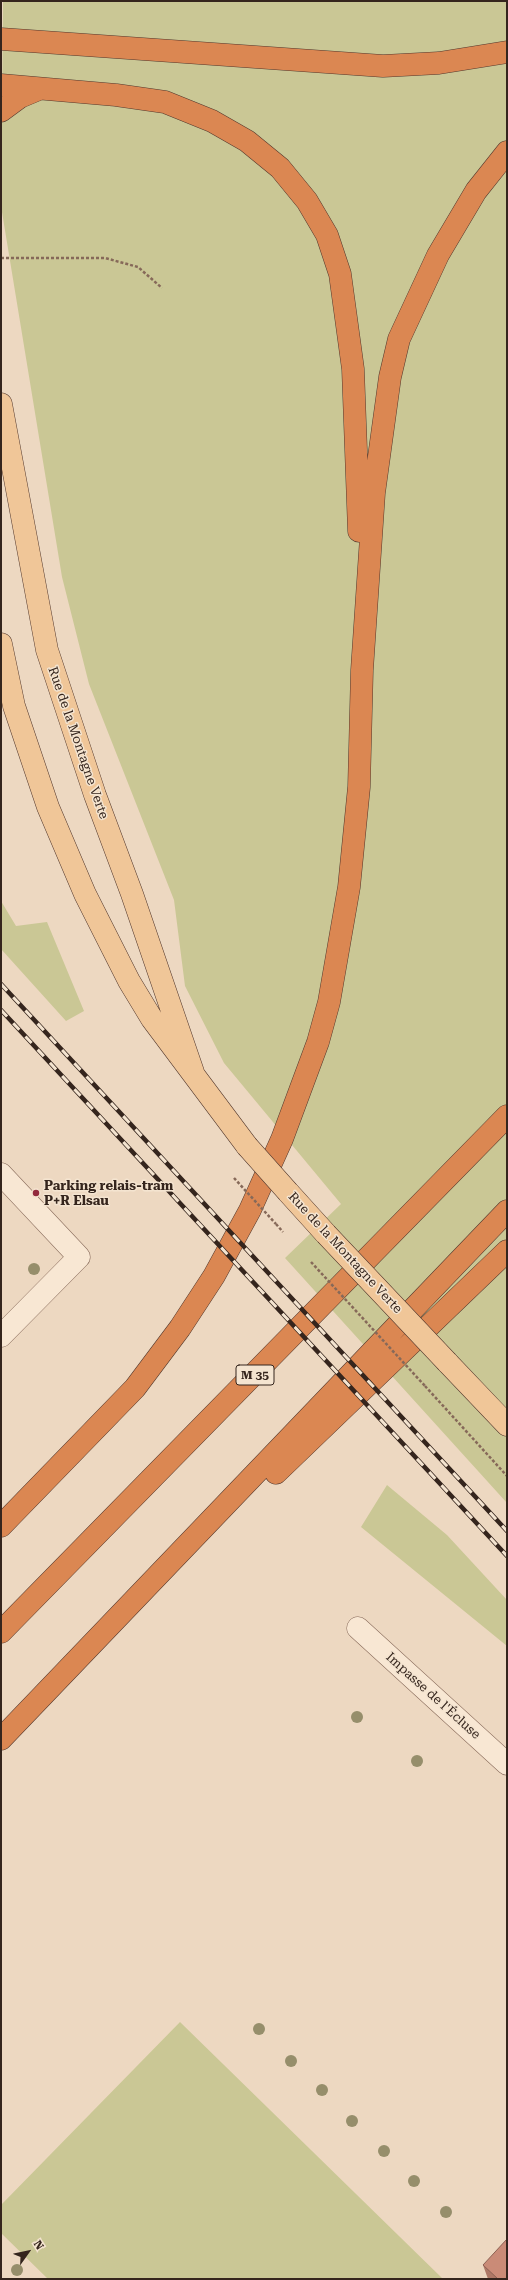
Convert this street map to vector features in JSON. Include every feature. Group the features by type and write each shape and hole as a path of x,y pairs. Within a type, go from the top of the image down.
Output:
{"highway":[{"path":"1,39 383,66 439,63 507,52"},
{"path":"1,85 116,95 165,102 212,121 247,141 280,168 307,202 327,235 340,274 353,369 363,656"},
{"path":"1,111 20,97 39,89"},
{"path":"1,1526 135,1388 180,1328 214,1276 243,1223 282,1139 318,1042 340,947 349,887 359,787 363,656 374,493 385,406 399,339 431,269 456,221 476,191 507,152"},
{"name":"M 35","path":"1,1632 507,1116"},
{"path":"1,1739 507,1211"},
{"path":"31,1707 507,1251"}],"main road":[{"name":"Rue de la Montagne Verte","path":"1,404 47,650 95,795 132,894 193,1072"},
{"name":"Rue de la Montagne Verte","path":"1,644 16,713 48,807 85,894 129,980 152,1019 247,1146 326,1234 507,1425"}],"lane":[{"path":"1,1174 79,1257 1,1336"},
{"name":"Impasse de l'Écluse","path":"358,1628 507,1764"}],"path":[{"path":"1,258 105,258 138,267 162,288"},
{"path":"234,1178 276,1224"},
{"path":"307,1258 507,1476"}],"shaded area":[{"path":"3,1 507,1 507,1503 285,1258 341,1204 224,1063 185,986 174,900 89,684 62,577 1,206"},
{"path":"1,901 16,926 47,922 84,1011 66,1021 1,949"},
{"path":"387,1485 447,1535 507,1600 507,1646 361,1527"},
{"path":"180,2022 443,2279 48,2279 1,2233 1,2205"}],"building":[{"path":"507,2239 507,2279 498,2279 483,2265"}],"railway":[{"path":"1,984 507,1531"},
{"path":"1,1010 507,1556"}],"place":[{"name":"Parking relais-tram P+R Elsau","path":"36,1193"}]}
